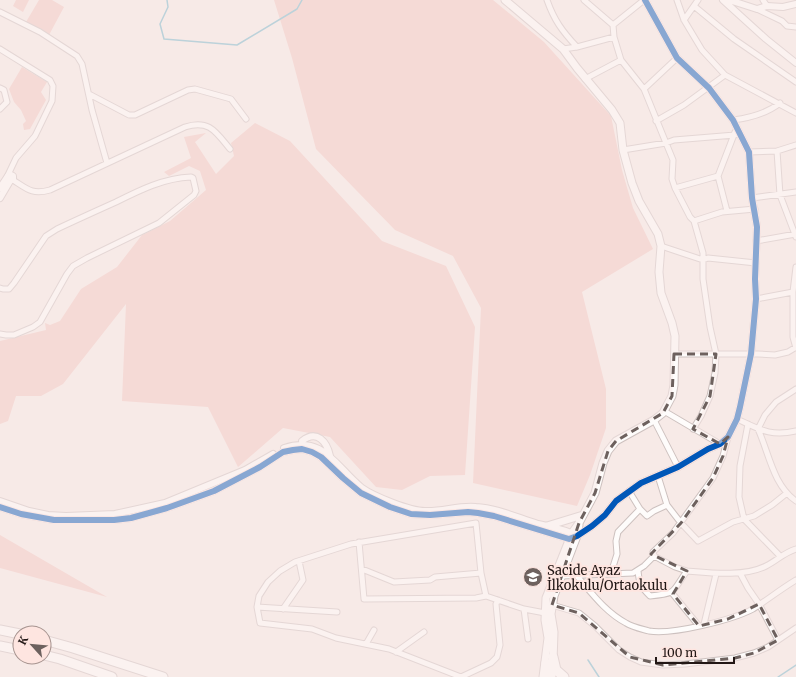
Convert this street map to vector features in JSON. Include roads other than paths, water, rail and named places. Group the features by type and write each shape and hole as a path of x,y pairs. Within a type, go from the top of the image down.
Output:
{"highway":[{"path":"0,630 12,632"},
{"path":"52,642 163,677"},
{"path":"0,646 12,648"},
{"path":"52,658 112,677"},
{"path":"549,660 556,670 553,676"}],"main road":[{"path":"505,0 563,49 585,79 612,110 620,123 623,150 632,183 639,201 658,234 660,246 659,272 661,293 675,336 674,385 672,396 664,411 654,420 616,441 608,451 603,463 595,493 579,523 546,598 549,660 553,676"},
{"path":"547,526 583,515"},
{"path":"549,660 554,632 552,605 573,536"}],"street":[{"path":"547,0 551,14 577,47"},
{"path":"584,0 613,25 614,37 621,60 644,89 673,160 672,179 674,188 690,217 694,221 703,253 705,291 716,354 715,373 710,396 693,429"},
{"path":"562,576 633,572 638,570 654,556 653,552 673,533 713,478 723,456 728,437 737,419 751,354 756,299 757,227 752,198 749,152 733,120 709,88 677,58 644,0 613,25"},
{"path":"676,0 684,20 702,50 725,75 796,113"},
{"path":"684,20 698,0"},
{"path":"723,0 766,39 796,63"},
{"path":"729,0 782,21 787,26 796,28"},
{"path":"763,0 767,6"},
{"path":"757,10 767,6 782,7 796,4"},
{"path":"694,6 734,39 796,82"},
{"path":"0,12 40,32 76,56 82,64 93,117 107,163"},
{"path":"563,49 577,47 614,37"},
{"path":"0,49 50,80 53,86 52,101 45,116 35,136 16,158 10,180 0,198"},
{"path":"644,89 677,58"},
{"path":"585,79 621,60"},
{"path":"656,121 684,105 725,75"},
{"path":"0,88 4,90 7,102 0,109"},
{"path":"89,94 129,115 135,115 188,90 195,89 231,99 246,119"},
{"path":"733,120 758,115 773,109 780,104"},
{"path":"10,180 29,191 41,192 50,190 185,127 195,124 204,124 211,128 230,149"},
{"path":"727,211 718,176 735,135 736,127"},
{"path":"623,150 666,143 674,140 735,135"},
{"path":"749,152 776,151 796,145"},
{"path":"756,241 796,235 780,195 776,151"},
{"path":"674,188 718,176"},
{"path":"0,288 2,290 8,289 14,283 46,236 57,229 143,189 182,177 193,178 196,191 194,195 159,223 73,266 40,322 18,334 0,334"},
{"path":"0,188 10,180"},
{"path":"752,198 796,192"},
{"path":"694,221 727,211 755,210"},
{"path":"660,246 703,260 708,258 756,263"},
{"path":"674,354 775,355 788,352 796,348 794,337 793,292 796,267"},
{"path":"756,299 793,292"},
{"path":"796,389 776,402 764,415 758,429 765,444 771,466 787,493 796,501"},
{"path":"664,411 720,444"},
{"path":"737,419 767,432 784,434 796,431"},
{"path":"654,420 678,467"},
{"path":"748,424 740,466 738,497 744,519 780,556"},
{"path":"302,444 302,441 308,437 318,437 326,444 330,456"},
{"path":"302,444 328,462 343,478 361,493 390,507 411,514 430,515 478,513 573,536 592,526 616,501 641,484 678,467 708,449 720,444 728,437"},
{"path":"0,501 29,511 48,515 66,516 115,514 165,502 245,470 283,448 302,444 312,445 330,456 363,489 405,507 424,511 477,507 495,510 547,526 573,536"},
{"path":"0,507 21,514 54,520 114,520 131,518 167,508 214,491 260,467 283,452 302,449 312,452"},
{"path":"658,476 667,505 698,541 733,522 754,516 772,505 787,493"},
{"path":"629,492 640,509 647,516 667,505"},
{"path":"611,573 616,554 618,532 640,509"},
{"path":"486,596 481,573 476,523 359,542 299,561 280,571 268,582 259,596 258,607 260,623 312,629 336,638 396,652 461,677 492,663 497,658 500,645 496,604 498,600"},
{"path":"359,542 364,599 476,598 486,596 524,609 546,613"},
{"path":"654,556 687,571 716,574 740,573 766,566 786,552 796,549"},
{"path":"283,609 302,580 299,561"},
{"path":"362,570 394,582 430,580 435,577 481,573"},
{"path":"638,570 638,581 642,589 650,596 672,593 687,571"},
{"path":"740,573 759,604 778,640"},
{"path":"702,625 716,574"},
{"path":"576,575 600,603 627,624 650,631 672,630 728,619 752,609 796,580"},
{"path":"672,593 702,625"},
{"path":"552,605 580,613 619,650 630,657 641,662 663,665 735,658 754,654 768,647 796,628"},
{"path":"258,607 337,612"},
{"path":"524,609 528,639"},
{"path":"366,644 374,630"},
{"path":"396,652 424,632"}],"waterway":[{"path":"167,0 168,7 160,24 164,39 237,45 297,9 302,0"},
{"path":"588,660 599,677"},
{"path":"778,677 796,665"}],"place":[{"name":"Sacide Ayaz İlkokulu/Ortaokulu","path":"533,577"}]}
